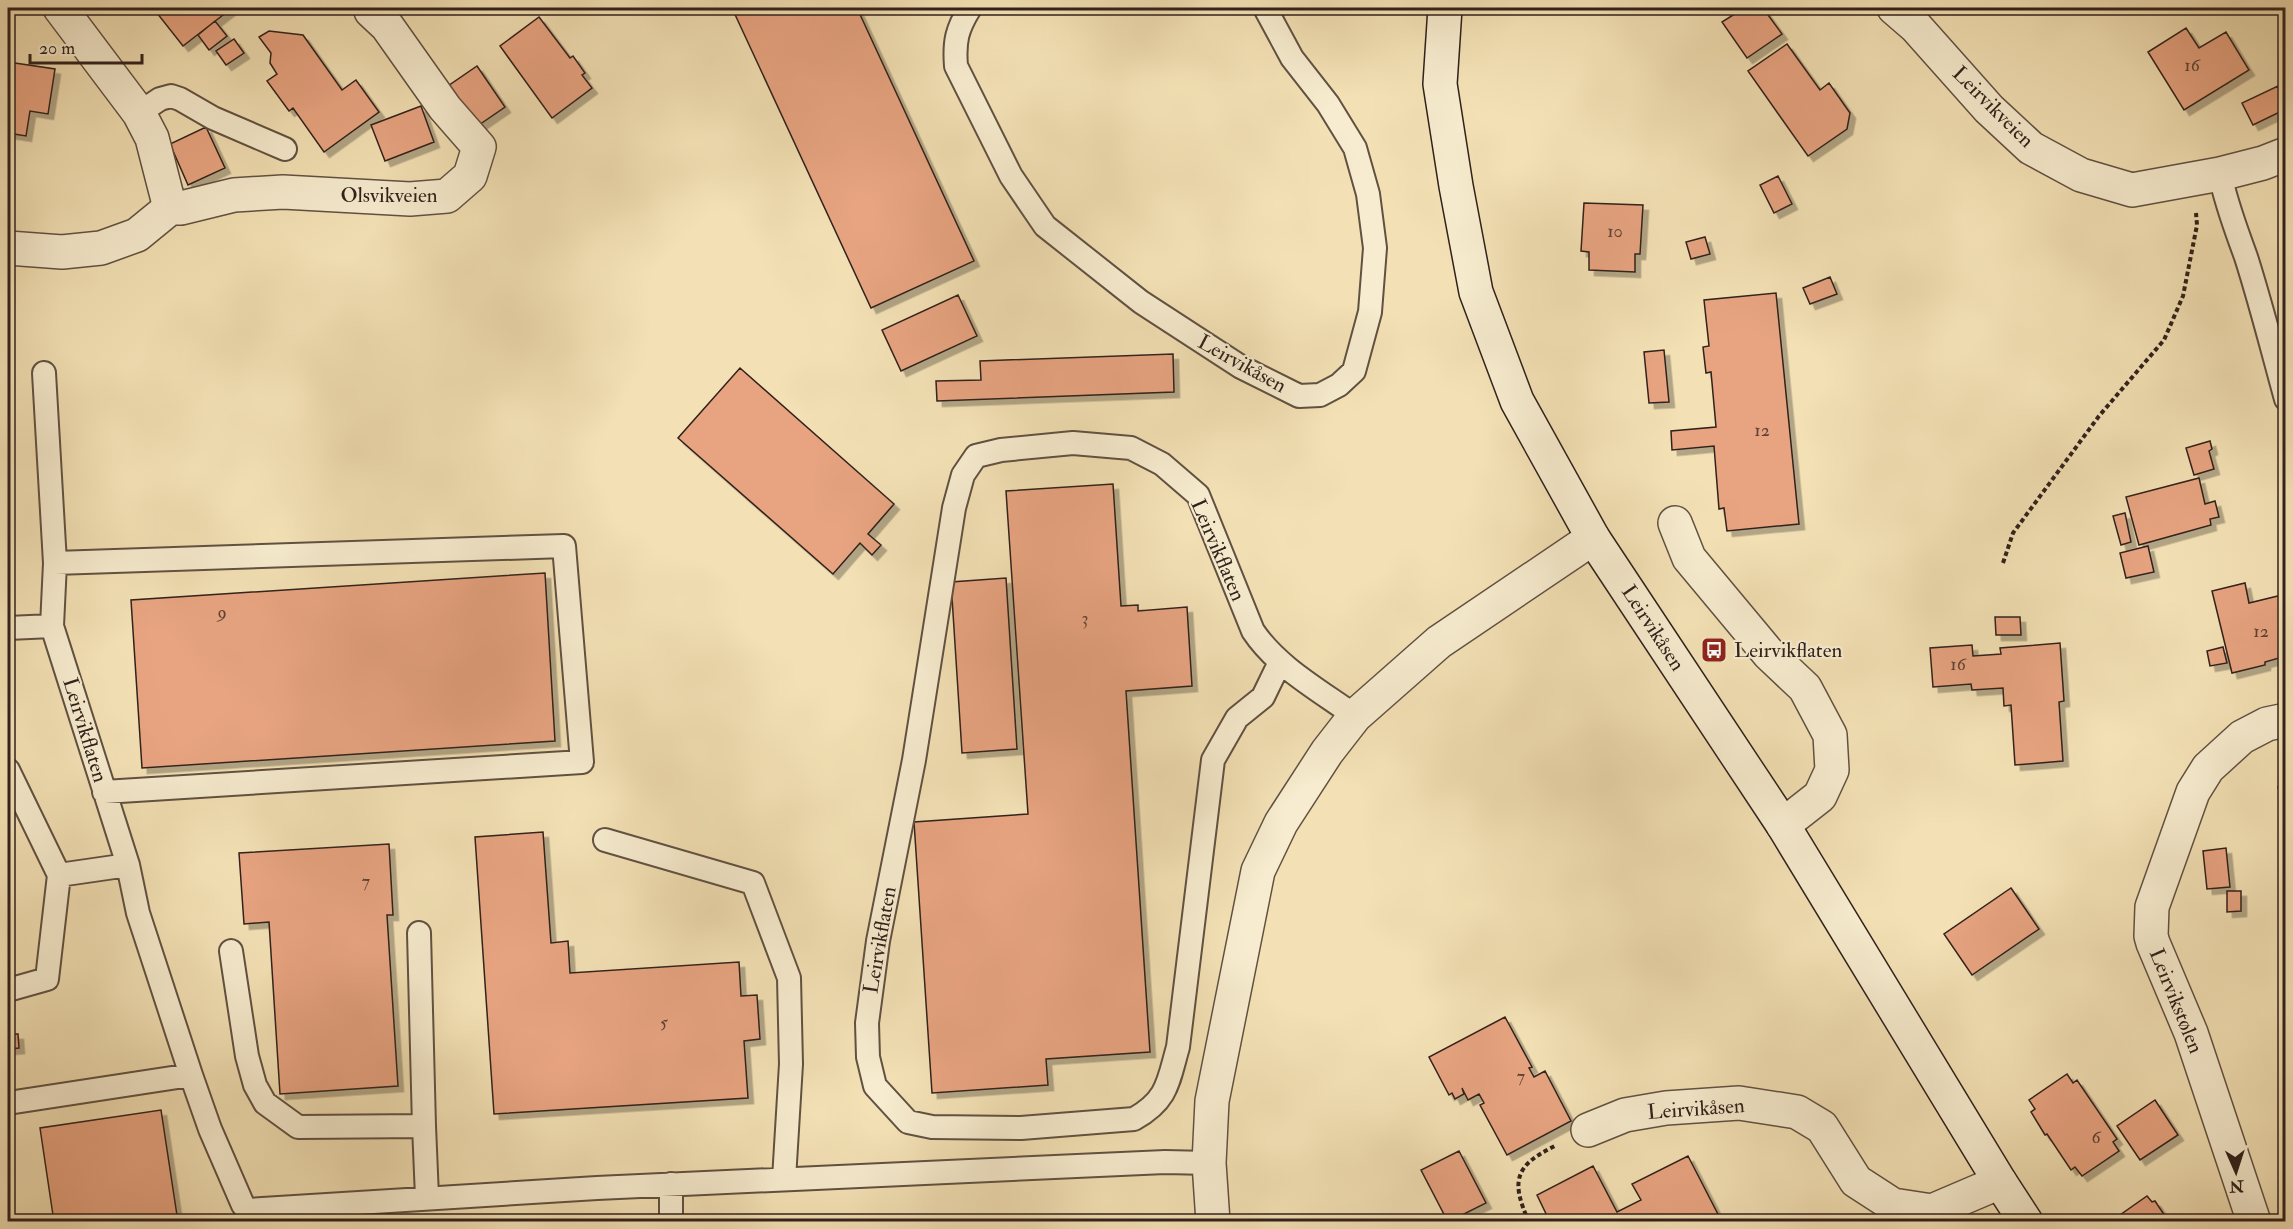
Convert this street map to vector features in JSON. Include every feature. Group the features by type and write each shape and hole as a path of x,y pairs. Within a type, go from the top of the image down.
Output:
{"street":[{"path":"8,248 62,252 101,248 138,235 170,208 152,138 139,113 60,8"},
{"name":"Leirvikåsen","path":"1445,8 1440,84 1456,186 1476,292 1517,401 1593,538 1783,825 2026,1221"},
{"name":"Olsvikveien","path":"170,208 181,208 234,195 283,192 410,200 447,196 470,176 479,147 446,108 387,26 371,11"},
{"name":"Leirvikveien","path":"1914,14 1989,109 2031,148 2081,176 2132,190 2206,177 2263,163 2286,154"},
{"path":"1675,523 1689,558 1769,654 1805,688 1830,735 1832,770 1820,796 1783,825"},
{"path":"1212,1221 1209,1162 1212,1101 1258,871 1281,823 1327,752 1355,716 1439,642 1593,538"},
{"name":"Leirvikstølen","path":"2254,1221 2191,1033 2152,943 2152,907 2193,792 2208,768 2242,737 2267,724 2286,720"},
{"name":"Leirvikåsen","path":"1588,1130 1625,1115 1666,1108 1739,1103 1797,1112 1822,1127 1856,1181 1893,1205 1932,1211 2000,1182"}],"lane":[{"name":"Leirvikåsen","path":"970,8 959,26 954,46 956,66 1011,176 1045,226 1141,302 1241,367 1299,396 1320,395 1338,385 1354,371 1370,312 1375,248 1368,194 1355,148 1329,104 1292,58 1265,8"},
{"path":"139,113 160,99 171,96 213,118 285,149"},
{"path":"2206,177 2227,207 2278,336 2286,399"},
{"name":"Leirvikflaten","path":"44,374 55,563 52,626 128,865 138,913 190,1075 247,1216 427,1197 671,1184 1209,1162"},
{"name":"Leirvikflaten","path":"1281,662 1263,697 1237,718 1213,760 1178,1047 1166,1092 1149,1111 1134,1119 1021,1128 932,1127 908,1122 875,1086 868,1057 867,1023 878,941 914,760 954,508 963,475 976,456 1001,450 1073,443 1131,448 1162,464 1198,495 1253,631 1262,645 1281,662 1355,716"},
{"path":"55,563 564,546 582,762 104,792"},
{"path":"8,628 52,626"},
{"path":"8,770 59,875 47,979 8,990"},
{"path":"605,840 753,883 789,978 791,1064 784,1179"},
{"path":"59,875 128,865"},
{"path":"419,933 427,1197"},
{"path":"231,951 247,1056 255,1085 265,1103 298,1127 424,1126"},
{"path":"8,1103 190,1075"},
{"path":"671,1184 671,1221"}],"path":[{"path":"2003,563 2013,533 2099,416 2164,340 2183,296 2206,177"},
{"path":"1529,1221 1517,1189 1518,1180 1526,1165 1538,1154 1588,1130"}],"building":[{"path":"153,8 232,8 183,46"},
{"path":"732,8 857,8 974,261 871,308"},
{"path":"1744,8 1763,8 1782,34 1747,58 1722,22"},
{"path":"539,17 570,58 573,56 585,73 582,75 592,88 552,118 500,46"},
{"path":"215,21 227,36 209,50 198,35"},
{"path":"2186,28 2199,48 2226,32 2249,70 2184,110 2148,52"},
{"path":"269,31 303,35 342,90 356,80 379,112 324,152 293,108 289,111 267,81 277,74 270,63 271,53 259,37"},
{"path":"234,39 244,53 226,65 216,51"},
{"path":"1787,44 1820,90 1829,83 1850,113 1847,129 1808,156 1748,71"},
{"path":"8,62 55,69 48,114 30,111 26,136 8,133"},
{"path":"477,66 505,107 476,127 448,86"},
{"path":"2278,86 2286,102 2286,109 2253,125 2242,103"},
{"path":"421,106 434,142 385,161 371,125"},
{"path":"206,127 225,168 188,185 170,144"},
{"path":"1778,176 1792,204 1774,213 1760,185"},
{"path":"1584,203 1643,205 1640,254 1635,254 1635,272 1589,270 1589,252 1581,251"},
{"path":"1705,237 1710,254 1691,259 1686,242"},
{"path":"1830,277 1837,294 1810,304 1803,288"},
{"path":"1776,293 1799,524 1727,531 1724,508 1719,509 1714,446 1672,450 1671,431 1716,427 1711,372 1706,373 1703,347 1709,346 1704,300"},
{"path":"958,295 977,336 901,371 882,330"},
{"path":"1664,350 1669,402 1649,403 1644,352"},
{"path":"1173,354 1174,392 937,401 936,381 981,380 980,361"},
{"path":"740,368 894,504 868,534 881,545 872,555 860,543 833,574 678,438"},
{"path":"2210,441 2212,449 2209,451 2214,469 2194,475 2186,448"},
{"path":"2199,478 2205,504 2215,501 2219,517 2210,519 2211,525 2139,545 2126,497"},
{"path":"1113,484 1121,606 1138,605 1138,611 1187,607 1192,686 1126,691 1150,1052 1046,1059 1048,1085 932,1093 914,822 1028,814 1006,491"},
{"path":"2125,513 2131,542 2121,545 2113,516"},
{"path":"2148,546 2154,572 2126,578 2120,553"},
{"path":"545,573 555,741 142,768 131,600"},
{"path":"1006,578 1017,749 962,753 951,582"},
{"path":"2245,583 2249,603 2286,594 2286,656 2265,662 2265,665 2232,673 2212,591"},
{"path":"1995,617 2020,617 2021,635 1996,635"},
{"path":"2060,643 2064,701 2059,702 2063,761 2015,765 2011,705 2004,706 2003,688 1972,690 1971,684 1933,687 1930,648 1972,645 1973,656 2001,654 2000,648"},
{"path":"2223,647 2227,663 2210,666 2207,651"},
{"path":"2286,786 2286,817 2278,787"},
{"path":"543,832 551,943 568,941 570,973 739,962 741,996 757,995 760,1039 744,1041 748,1098 494,1114 475,837"},
{"path":"389,844 393,915 387,915 398,1086 280,1094 269,922 244,924 239,853"},
{"path":"2226,848 2230,887 2207,889 2203,851"},
{"path":"2011,888 2039,929 1972,975 1944,934"},
{"path":"2227,891 2241,891 2241,911 2227,912"},
{"path":"1505,1017 1532,1067 1529,1068 1534,1077 1545,1071 1571,1121 1507,1155 1480,1105 1484,1103 1479,1094 1468,1100 1462,1088 1464,1094 1455,1099 1452,1093 1449,1095 1429,1057"},
{"path":"8,1034 18,1034 19,1048 8,1049"},
{"path":"2067,1074 2073,1083 2077,1080 2117,1139 2113,1142 2119,1151 2082,1176 2075,1167 2071,1170 2047,1134 2045,1135 2031,1112 2035,1109 2029,1100"},
{"path":"2155,1100 2178,1135 2140,1160 2117,1126"},
{"path":"161,1110 178,1222 54,1222 40,1128"},
{"path":"1459,1151 1486,1203 1448,1222 1421,1170"},
{"path":"1688,1156 1722,1222 1550,1222 1537,1195 1593,1166 1617,1212 1641,1200 1632,1184"},
{"path":"2147,1196 2152,1202 2155,1201 2169,1222 2110,1222"}],"place":[{"name":"Leirvikflaten","path":"1714,650"}]}
